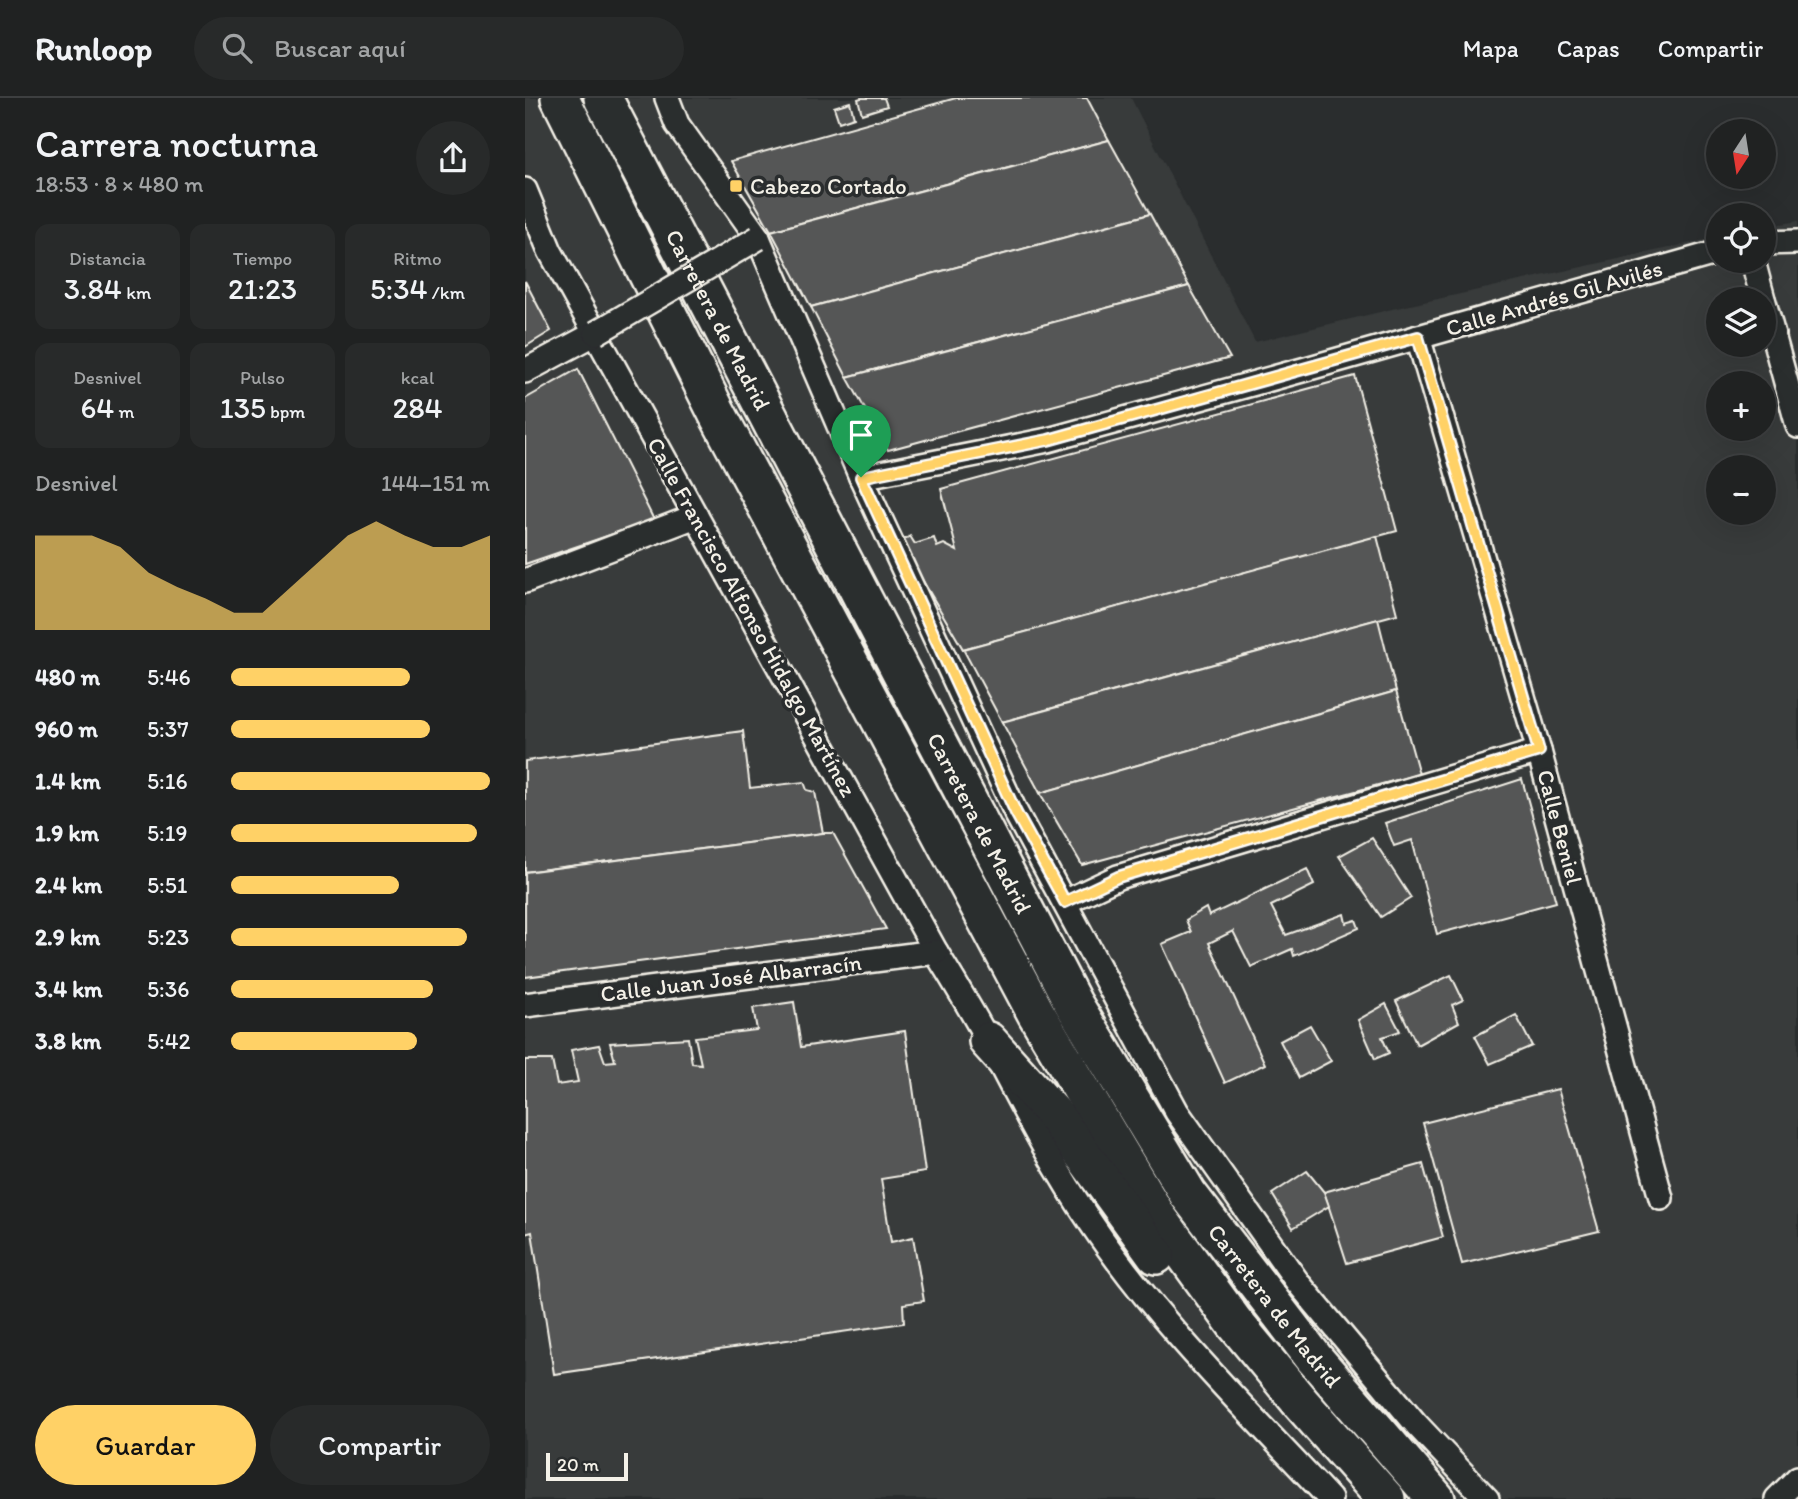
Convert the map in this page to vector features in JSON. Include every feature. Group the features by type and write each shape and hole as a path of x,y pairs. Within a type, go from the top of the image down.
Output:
{"main road":[{"name":"Carretera de Madrid","path":"560,98 717,413 1036,1013 1165,1227 1234,1322 1386,1499"},
{"name":"Carretera de Madrid","path":"603,98 1087,1027 1188,1194 1314,1358 1436,1499"},
{"path":"988,1041 1053,1113 1229,1355 1374,1499"}],"street":[{"name":"Carretera de Madrid","path":"667,98 677,124 758,238 861,477 1016,813 1177,1112 1299,1284 1416,1424 1487,1499"},
{"name":"Calle Francisco Alfonso Hidalgo Martínez","path":"525,190 550,251 936,952 988,1041 1031,1126 1098,1233 1145,1295 1198,1358 1330,1499"},
{"path":"525,371 596,333 758,238"},
{"path":"1776,243 1798,242"},
{"name":"Calle Andrés Gil Avilés","path":"861,477 1048,440 1706,255"},
{"name":"Calle Beniel","path":"1418,337 1539,751 1661,1198"},
{"path":"1776,345 1798,426"},
{"path":"525,580 696,516"},
{"path":"1065,902 1118,877 1539,751"},
{"name":"Calle Juan José Albarracín","path":"525,1005 936,952"},
{"path":"1777,1499 1798,1478"}],"shaded area":[{"path":"525,98 1131,98 1255,342 1706,240 1706,273 1776,273 1776,225 1798,221 1798,1499 525,1499"}],"building":[{"path":"884,98 887,106 862,114 858,99"},
{"path":"956,98 1087,98 1109,140 771,231 731,161"},
{"path":"850,102 854,117 839,122 834,107"},
{"path":"1109,140 1150,214 811,307 771,231"},
{"path":"1150,214 1189,286 847,377 811,307"},
{"path":"525,281 551,331 525,347"},
{"path":"1189,286 1230,358 888,450 847,377"},
{"path":"578,369 654,520 525,564 525,399"},
{"path":"1355,376 1397,531 963,649 900,542 910,536 915,544 934,538 937,547 944,544 957,551 941,489"},
{"path":"1377,536 1397,614 1002,722 963,649"},
{"path":"1378,619 1396,691 1040,793 1002,722"},
{"path":"1396,691 1419,774 1082,865 1040,793"},
{"path":"743,731 750,788 804,782 807,790 815,792 823,833 525,872 525,761"},
{"path":"1522,779 1556,902 1437,934 1412,840 1394,846 1385,823"},
{"path":"833,833 886,929 525,977 525,872"},
{"path":"1372,838 1411,898 1381,917 1339,856"},
{"path":"1307,869 1314,885 1271,906 1286,935 1344,914 1346,923 1356,920 1359,928 1294,956 1292,949 1251,967 1233,931 1209,943 1265,1064 1225,1083 1162,944 1191,932 1186,920 1206,908 1209,916"},
{"path":"1451,975 1463,1000 1452,1005 1459,1022 1417,1045 1396,1001"},
{"path":"794,1002 801,1047 905,1031 925,1172 881,1179 891,1242 913,1237 924,1301 903,1304 904,1323 554,1374 532,1232 525,1234 525,1060 552,1060 557,1085 578,1082 571,1050 599,1045 605,1062 615,1061 610,1043 688,1038 692,1063 701,1064 695,1037 757,1030 753,1008"},
{"path":"1386,1004 1400,1031 1382,1037 1389,1053 1375,1059 1358,1020"},
{"path":"1516,1015 1532,1046 1490,1064 1475,1036"},
{"path":"1310,1025 1331,1061 1299,1078 1280,1041"},
{"path":"1558,1089 1599,1231 1462,1264 1423,1123"},
{"path":"1423,1164 1443,1237 1347,1263 1324,1192"},
{"path":"1307,1171 1324,1192 1329,1206 1293,1228 1272,1194"}],"place":[{"name":"Cabezo Cortado","path":"736,186"}],"route":[{"path":"1418,337 1539,751 1118,877 1065,902 1016,813 861,477 1048,440 1418,337"}]}
